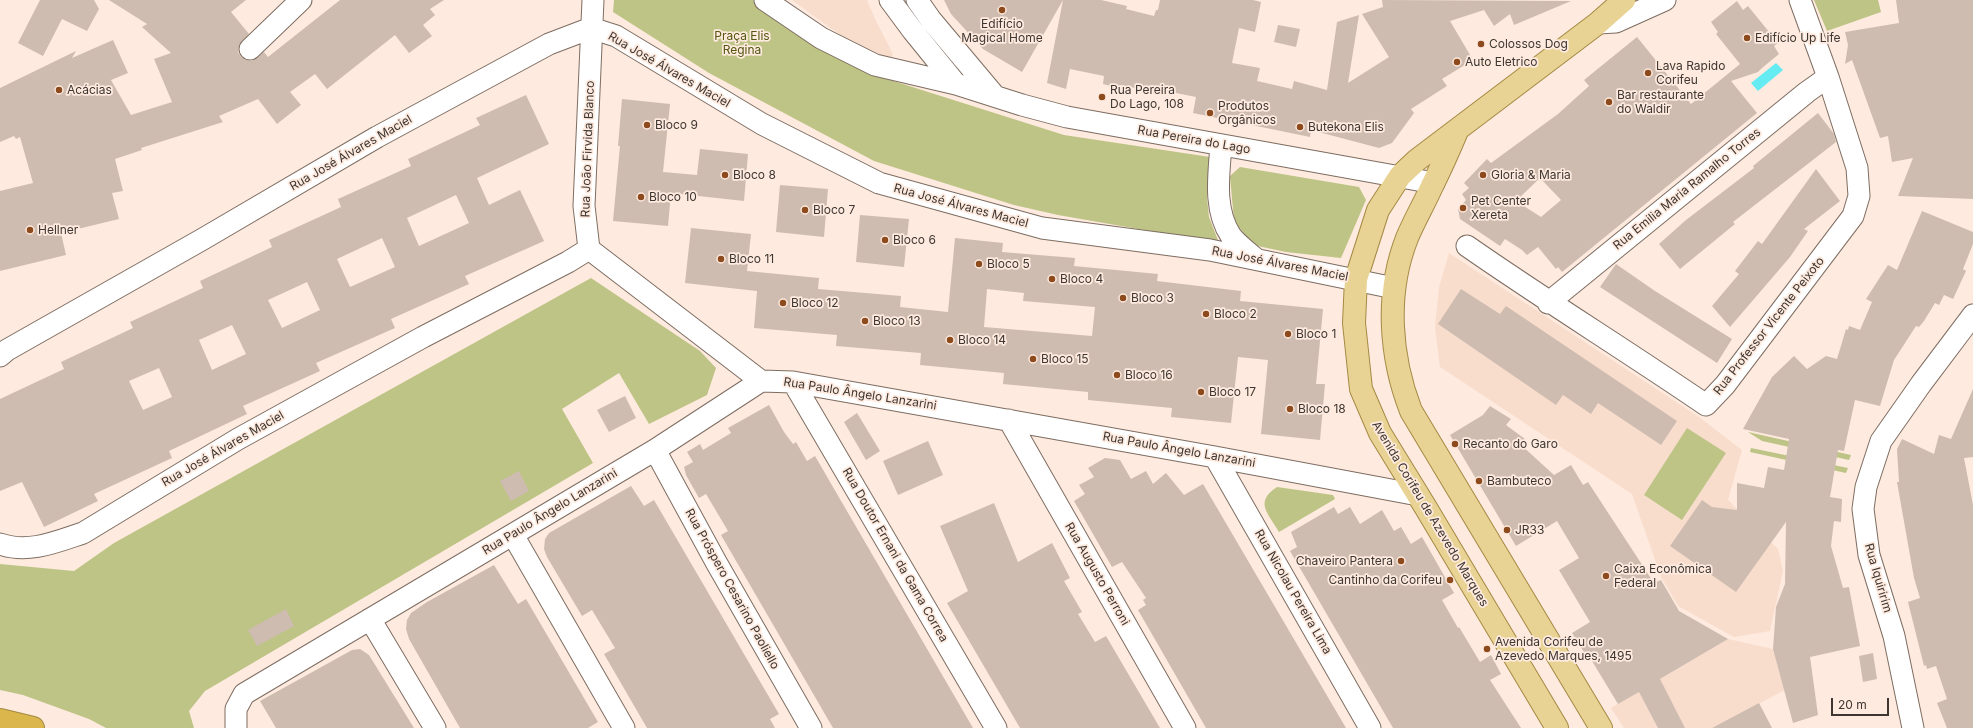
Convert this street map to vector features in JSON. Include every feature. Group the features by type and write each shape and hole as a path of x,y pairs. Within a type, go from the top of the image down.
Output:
{"highway":[{"path":"0,720 33,728"}],"main road":[{"name":"Avenida Corifeu de Azevedo Marques","path":"1558,728 1380,433 1360,389 1354,323 1356,279 1378,210 1400,176 1417,160 1598,22 1624,0"},
{"name":"Avenida Corifeu de Azevedo Marques","path":"1458,130 1407,239 1394,288 1392,316 1396,364 1402,389 1410,411 1600,728"}],"street":[{"path":"250,49 301,0"},
{"name":"Rua João Firvida Blanco","path":"589,249 584,206 593,0"},
{"name":"Rua Pereira do Lago","path":"765,0 821,38 858,58 875,65 956,84 994,95 1022,106 1067,117 1434,183"},
{"path":"890,0 912,31 956,84"},
{"path":"917,0 931,20 994,95"},
{"path":"1598,22 1616,22 1664,0"},
{"name":"Rua Professor Vicente Peixoto","path":"1467,246 1548,303 1636,357 1706,405 1726,385 1853,216 1859,196 1857,168 1828,77 1800,0"},
{"name":"Rua José Álvares Maciel","path":"0,356 7,350 377,137 549,44 591,28 616,36 762,124 879,183 1042,228 1210,250 1394,288"},
{"name":"Rua Emilia Maria Ramalho Torres","path":"1548,303 1807,92 1828,77"},
{"path":"1221,145 1218,187 1222,217 1231,236 1256,260"},
{"path":"589,249 606,264 761,381"},
{"name":"Rua José Álvares Maciel","path":"0,544 24,548 55,543 83,532 238,439 423,337 568,262 589,249"},
{"name":"Rua Iquiririm","path":"1912,728 1894,636 1869,555 1863,509 1866,487 1881,441 1921,384 1973,315"},
{"name":"Rua Paulo Ângelo Lanzarini","path":"236,726 236,709 244,694 655,450 761,381 793,382 1215,457 1418,495"},
{"name":"Rua Doutor Ernani da Gama Correa","path":"793,382 996,728"},
{"name":"Rua Augusto Perroni","path":"1009,420 1184,728"},
{"name":"Rua Próspero Cesarino Paoliello","path":"655,450 720,569 811,728"},
{"name":"Rua Nicolau Pereira Lima","path":"1215,457 1370,728"},
{"path":"514,535 624,728"},
{"path":"370,619 435,728"}],"shaded area":[{"path":"792,0 867,0 893,54 892,57 890,60 873,59"},
{"path":"1449,253 1699,417 1742,450 1728,500 1778,549 1783,571 1770,631 1734,637 1678,606 1661,577 1632,494 1440,367 1435,327 1439,287"},
{"path":"1728,639 1773,649 1785,690 1712,728 1624,728 1611,708"}],"green space":[{"name":"Praça Elis Regina","path":"614,0 753,0 865,72 1064,135 1210,157 1207,198 1209,217 1219,243 1058,215 1014,205 874,161 709,73 613,12"},
{"path":"1814,0 1878,0 1881,12 1827,31"},
{"path":"1240,167 1359,187 1366,200 1341,258 1286,252 1253,245 1234,221 1230,176"},
{"path":"591,278 700,351 716,368 707,395 649,424 619,373 562,409 593,463 205,691 189,711 194,728 106,728 89,719 23,695 0,690 0,564 74,571 114,543"},
{"path":"1687,428 1726,453 1682,520 1644,495"},
{"path":"1748,432 1851,455 1849,460 1762,441"},
{"path":"1751,448 1848,468 1846,473 1750,452"},
{"path":"1277,487 1333,495 1335,499 1279,532 1265,508 1266,498 1270,492"}],"water":[{"path":"1776,63 1783,70 1758,91 1751,83"}],"building":[{"path":"40,0 94,0 99,9 87,31 62,19 43,56 18,43"},
{"path":"109,0 246,0 231,12 249,34 239,45 238,52 241,57 252,61 264,52 268,57 340,0 444,0 430,9 435,15 423,25 432,36 409,53 395,35 327,89 315,74 290,92 301,105 277,124 258,99 219,116 223,122 141,148 142,150 115,159 123,191 112,193 119,219 61,233 66,255 0,271 0,191 33,183 20,137 16,139 14,136 0,142 0,88 76,51 72,58 113,40 128,73 111,80 131,115 172,102 154,59 171,53 142,27 147,24"},
{"path":"944,0 1063,0 1022,72 983,49 951,14"},
{"path":"1063,0 1101,0 1127,6 1126,9 1154,16 1156,10 1158,10 1160,0 1253,0 1261,2 1255,32 1239,28 1232,63 1260,68 1257,81 1292,89 1294,81 1327,90 1337,22 1359,15 1348,83 1389,57 1362,14 1383,7 1382,0 1571,1 1514,25 1510,14 1494,26 1484,10 1450,21 1473,60 1442,79 1447,86 1411,109 1414,113 1392,143 1379,148 1311,130 1310,137 1193,113 1196,97 1166,91 1165,94 1120,85 1119,88 1103,84 1104,76 1070,69 1066,89 1047,83"},
{"path":"1896,0 1973,0 1973,199 1898,196 1913,158 1892,162 1888,136 1880,138 1852,60 1845,64 1848,45 1845,32 1899,23"},
{"path":"1737,1 1743,10 1748,6 1778,43 1774,46 1779,54 1758,72 1731,81 1757,113 1562,272 1558,267 1556,269 1538,247 1527,255 1505,239 1500,246 1460,219 1458,209 1466,200 1462,194 1469,188 1464,183 1487,159 1491,163 1558,114 1589,86 1584,80 1637,37 1691,104 1740,64 1716,34 1718,32 1711,22","holes":["1540,178 1561,200 1541,217 1516,201"]},
{"path":"1278,25 1300,29 1296,47 1274,42"},
{"path":"526,95 549,144 477,178 489,205 520,190 544,241 465,276 469,284 391,319 395,328 316,363 320,371 243,406 247,414 169,451 172,458 94,494 98,501 44,527 22,482 0,491 0,399 64,369 61,362 133,328 130,322 203,288 200,281 272,247 269,240 341,207 338,199 411,166 408,159 480,125 476,118","holes":["456,195 469,223 419,246 407,218","382,238 395,267 350,287 337,259","307,282 320,310 282,328 268,300","232,325 246,354 212,370 199,340","159,368 172,397 143,410 129,381"]},
{"path":"622,99 670,104 663,172 697,175 700,149 748,154 744,201 671,193 668,226 613,221 620,146 618,146"},
{"path":"1818,113 1834,134 1836,142 1733,222 1735,224 1680,269 1659,244 1686,220 1754,168 1753,166"},
{"path":"1816,169 1840,201 1804,229 1808,231 1790,257 1730,327 1712,306 1739,274 1735,271 1758,241 1762,244"},
{"name":"Bloco 7","path":"780,185 828,189 824,237 776,232"},
{"path":"1922,211 1973,232 1973,244 1963,269 1966,271 1953,299 1944,295 1939,305 1935,303 1924,321 1919,327 1916,326 1894,360 1880,406 1855,400 1844,451 1838,450 1830,497 1842,499 1841,522 1834,521 1831,546 1843,588 1849,587 1860,646 1810,657 1818,715 1793,723 1773,649 1776,607 1785,584 1786,522 1736,592 1670,546 1702,500 1712,507 1737,510 1737,483 1764,488 1768,467 1784,470 1789,439 1743,429 1772,377 1794,356 1807,369 1826,356 1837,359 1846,329 1848,330 1849,326 1860,330 1872,302 1866,299 1888,265 1897,270"},
{"name":"Bloco 6","path":"860,215 909,219 904,267 856,262"},
{"path":"691,228 751,234 747,271 819,278 818,289 901,296 900,307 948,312 955,238 1003,243 1002,252 1075,258 1074,266 1158,274 1157,281 1241,291 1240,301 1323,309 1316,384 1325,384 1320,440 1261,434 1268,360 1238,357 1231,423 1171,417 1172,408 1088,400 1088,392 1003,384 1004,373 920,365 921,353 836,346 837,335 754,328 757,291 685,283","holes":["987,289 1024,293 1023,301 1095,307 1092,336 984,327"]},
{"path":"1616,264 1655,291 1732,339 1717,363 1600,287"},
{"path":"1461,289 1500,314 1506,306 1677,421 1661,445 1598,403 1591,414 1563,395 1556,405 1438,324"},
{"path":"1973,389 1973,457 1964,458 1973,505 1973,728 1947,728 1937,703 1947,699 1936,666 1927,669 1926,665 1924,666 1908,602 1920,598 1914,578 1897,482 1899,482 1897,449 1902,439 1934,454 1939,435 1951,439"},
{"path":"625,396 636,418 609,432 597,410"},
{"path":"769,405 784,432 793,444 796,442 807,461 815,456 973,728 833,728 721,535 728,531 706,494 699,498 686,475 684,467 693,462 687,452 700,444 703,450 731,433 728,428"},
{"path":"1490,406 1511,419 1506,425 1525,439 1520,444 1554,475 1571,465 1583,485 1588,482 1654,583 1661,580 1679,611 1728,639 1660,679 1685,728 1658,728 1639,692 1618,704 1589,656 1587,657 1572,633 1590,622 1559,570 1579,558 1557,521 1516,546 1450,435 1483,415"},
{"path":"857,413 880,451 866,460 844,422"},
{"path":"928,441 943,475 898,495 883,461"},
{"path":"1105,458 1120,460 1131,479 1146,471 1153,484 1166,473 1184,495 1203,484 1346,728 1206,728 1138,610 1146,605 1143,600 1146,598 1122,562 1112,567 1074,501 1085,494 1079,485 1094,477 1088,468"},
{"path":"519,471 529,491 511,501 500,481"},
{"path":"631,486 644,506 654,500 779,714 770,719 775,728 647,728 604,654 615,648 592,610 582,616 547,557 544,549 545,539 549,533"},
{"path":"994,503 1018,562 1052,543 1070,578 1064,581 1082,612 1078,614 1095,642 1106,636 1160,728 1020,728 947,603 968,591 940,526"},
{"path":"1334,507 1338,514 1350,507 1360,524 1382,510 1394,531 1401,527 1411,544 1422,537 1454,593 1442,600 1480,662 1491,655 1501,674 1490,680 1521,728 1393,728 1290,551 1297,547 1291,532"},
{"path":"494,565 518,604 526,599 598,722 588,728 460,728 409,639 406,629 407,620 411,613 427,602"},
{"path":"286,609 294,626 257,646 248,630"},
{"path":"360,649 369,655 414,728 276,728 260,701 352,650"},
{"path":"1873,653 1877,679 1863,682 1859,656"},
{"path":"1759,703 1772,728 1712,728"}],"place":[{"name":"Edifício Magical Home","path":"1002,10"},
{"name":"Edifício Up Life","path":"1747,38"},
{"name":"Colossos Dog","path":"1481,44"},
{"name":"Auto Eletrico","path":"1457,62"},
{"name":"Lava Rapido Corifeu","path":"1648,73"},
{"name":"Acácias","path":"59,90"},
{"name":"Rua Pereira Do Lago, 108","path":"1102,97"},
{"name":"Bar restaurante do Waldir","path":"1609,102"},
{"name":"Produtos Orgânicos","path":"1210,113"},
{"name":"Bloco 9","path":"647,125"},
{"name":"Butekona Elis","path":"1300,127"},
{"name":"Bloco 8","path":"725,175"},
{"name":"Gloria & Maria","path":"1483,175"},
{"name":"Bloco 10","path":"641,197"},
{"name":"Pet Center Xereta","path":"1463,208"},
{"name":"Bloco 7","path":"805,210"},
{"name":"Hellner","path":"30,230"},
{"name":"Bloco 6","path":"885,240"},
{"name":"Bloco 11","path":"721,259"},
{"name":"Bloco 5","path":"979,264"},
{"name":"Bloco 4","path":"1052,279"},
{"name":"Bloco 3","path":"1123,298"},
{"name":"Bloco 12","path":"783,303"},
{"name":"Bloco 2","path":"1206,314"},
{"name":"Bloco 13","path":"865,321"},
{"name":"Bloco 1","path":"1288,334"},
{"name":"Bloco 14","path":"950,340"},
{"name":"Bloco 15","path":"1033,359"},
{"name":"Bloco 16","path":"1117,375"},
{"name":"Bloco 17","path":"1201,392"},
{"name":"Bloco 18","path":"1290,409"},
{"name":"Recanto do Garo","path":"1455,444"},
{"name":"Bambuteco","path":"1479,481"},
{"name":"JR33","path":"1507,530"},
{"name":"Chaveiro Pantera","path":"1401,561"},
{"name":"Caixa Econômica Federal","path":"1606,576"},
{"name":"Cantinho da Corifeu","path":"1450,580"},
{"name":"Avenida Corifeu de Azevedo Marques, 1495","path":"1487,649"}]}
